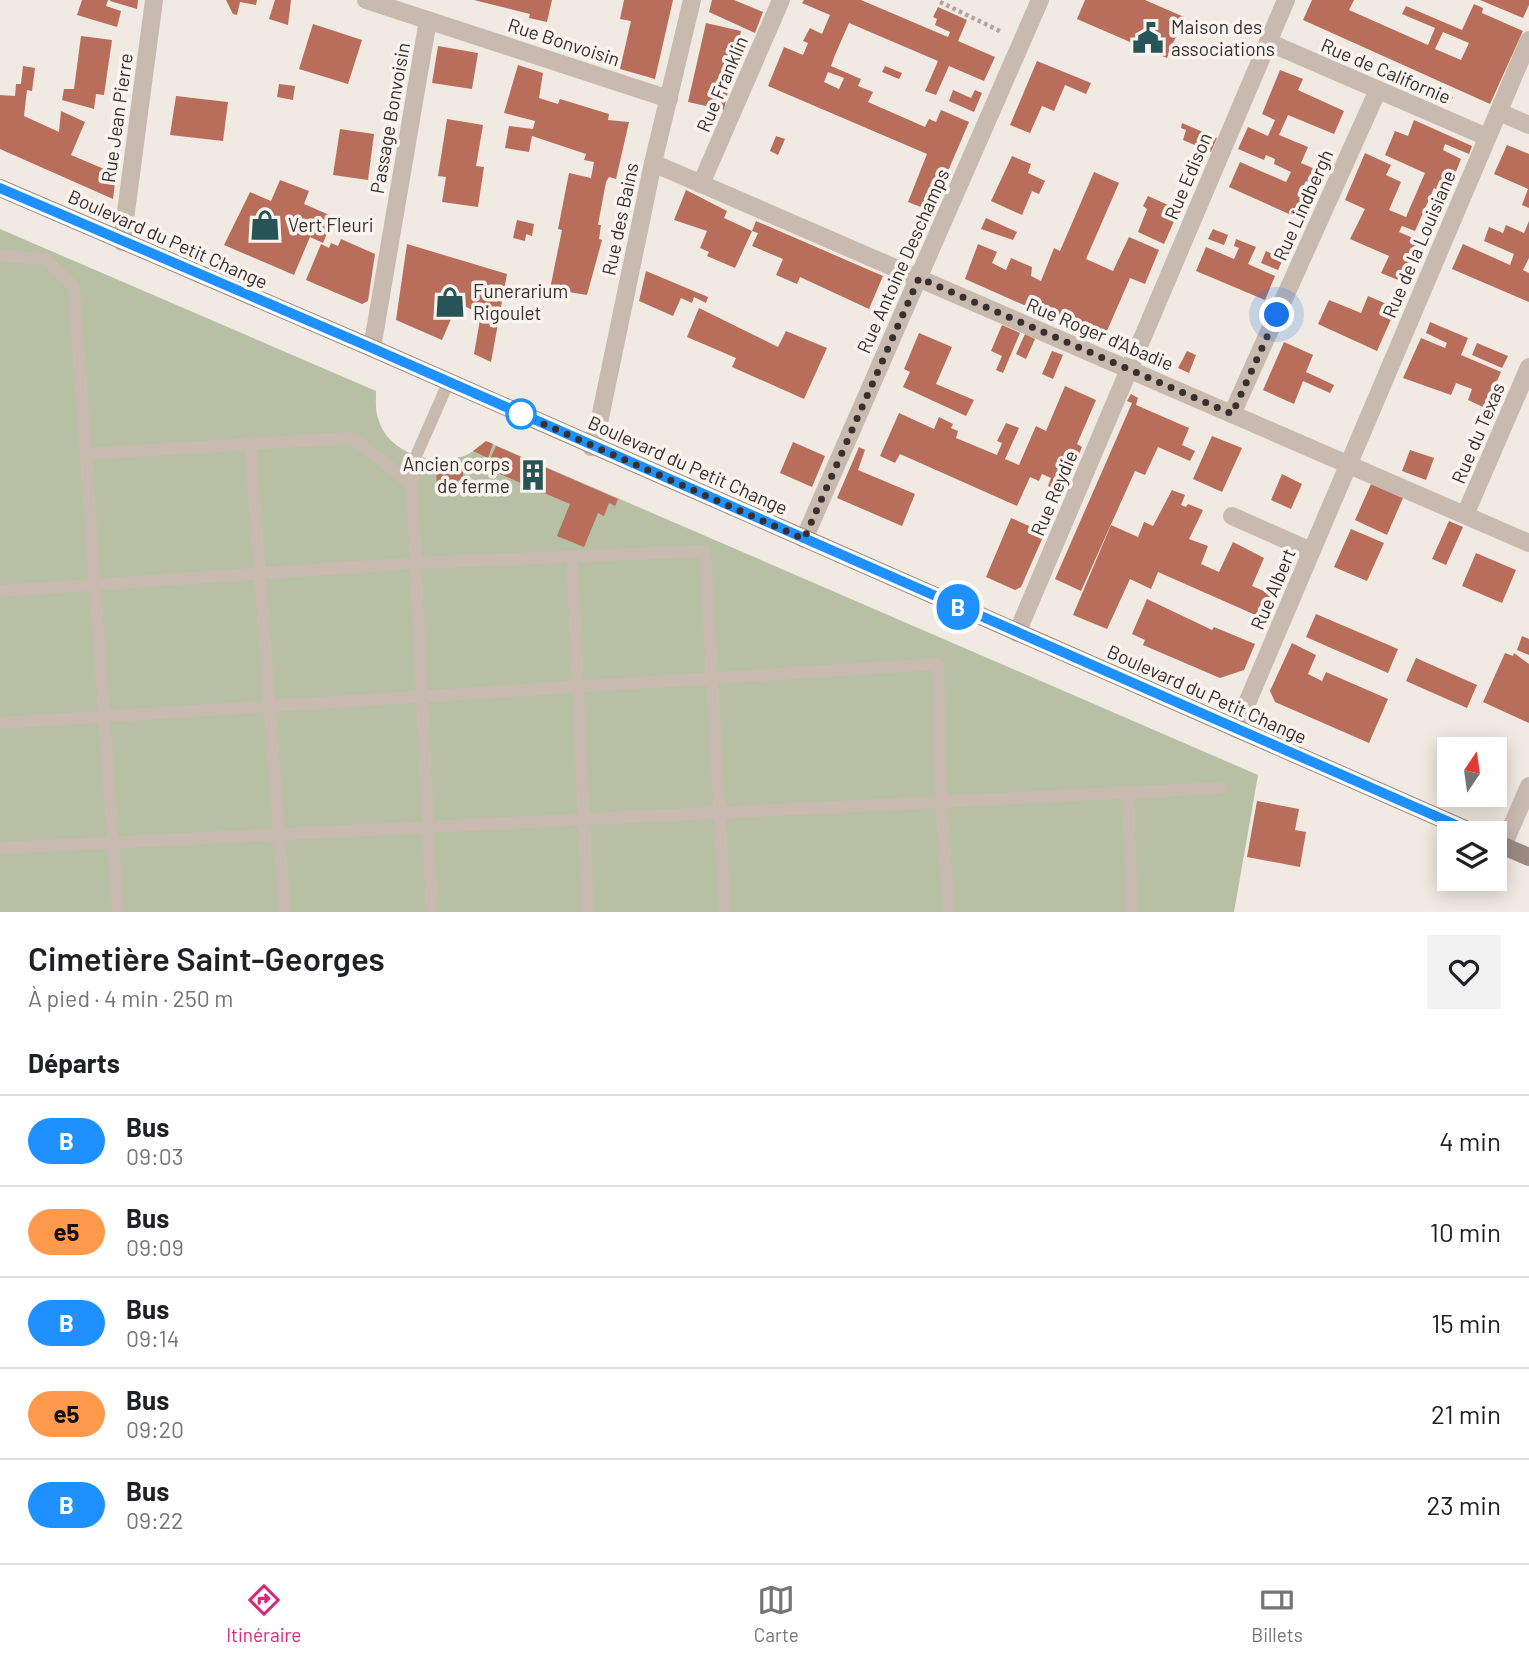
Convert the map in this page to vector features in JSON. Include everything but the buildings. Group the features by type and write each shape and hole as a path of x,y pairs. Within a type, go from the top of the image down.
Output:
{"main road":[{"name":"Boulevard du Petit Change","path":"0,188 372,348 591,447 1447,821"},
{"path":"1507,847 1529,857"}],"street":[{"name":"Rue Jean Pierre","path":"122,242 154,0"},
{"name":"Rue Bonvoisin","path":"366,0 669,99"},
{"name":"Rue des Bains","path":"591,447 600,418 653,163 692,0"},
{"name":"Rue Franklin","path":"702,184 781,0"},
{"name":"Rue Antoine Deschamps","path":"804,539 1040,0"},
{"name":"Rue Edison","path":"1129,369 1286,0"},
{"name":"Passage Bonvoisin","path":"372,348 428,20"},
{"name":"Rue de la Louisiane","path":"1348,465 1529,40"},
{"name":"Rue de Californie","path":"1268,42 1488,137"},
{"name":"Rue Lindbergh","path":"1232,414 1378,90"},
{"path":"1499,112 1529,125"},
{"name":"Rue Roger d'Abadie","path":"653,163 1529,543"},
{"name":"Rue du Texas","path":"1465,515 1529,367"},
{"name":"Rue Reydie","path":"1017,633 1129,369"},
{"name":"Rue Albert","path":"1236,729 1348,465"},
{"path":"1231,516 1311,551"},
{"path":"1507,829 1529,786"}],"lane":[{"path":"0,256 45,259 74,287 118,912"},
{"path":"432,912 412,485 416,456 449,382"},
{"path":"86,454 350,438 362,444 412,485"},
{"path":"250,442 285,912"},
{"path":"0,591 416,563 705,551 725,912"},
{"path":"572,556 589,912"},
{"path":"0,723 938,663 941,801 949,912"},
{"path":"0,848 113,845 427,826 1221,788"},
{"path":"1128,791 1132,912"}],"path":[{"path":"940,2 1022,41"}],"green space":[{"path":"0,229 376,391 376,412 383,430 401,448 413,454 439,460 452,459 467,455 488,442 1258,775 1234,912 0,912"}],"bus line":[{"name":"B","path":"0,188 372,348 591,447 1447,821"}],"place":[{"name":"Maison des associations","path":"1148,38"},
{"name":"Vert Fleuri","path":"265,225"},
{"name":"Funerarium Rigoulet","path":"450,302"},
{"name":"Ancien corps de ferme","path":"533,475"}],"route":[{"path":"521,414 804,539 919,278 1232,414 1277,315"}]}
